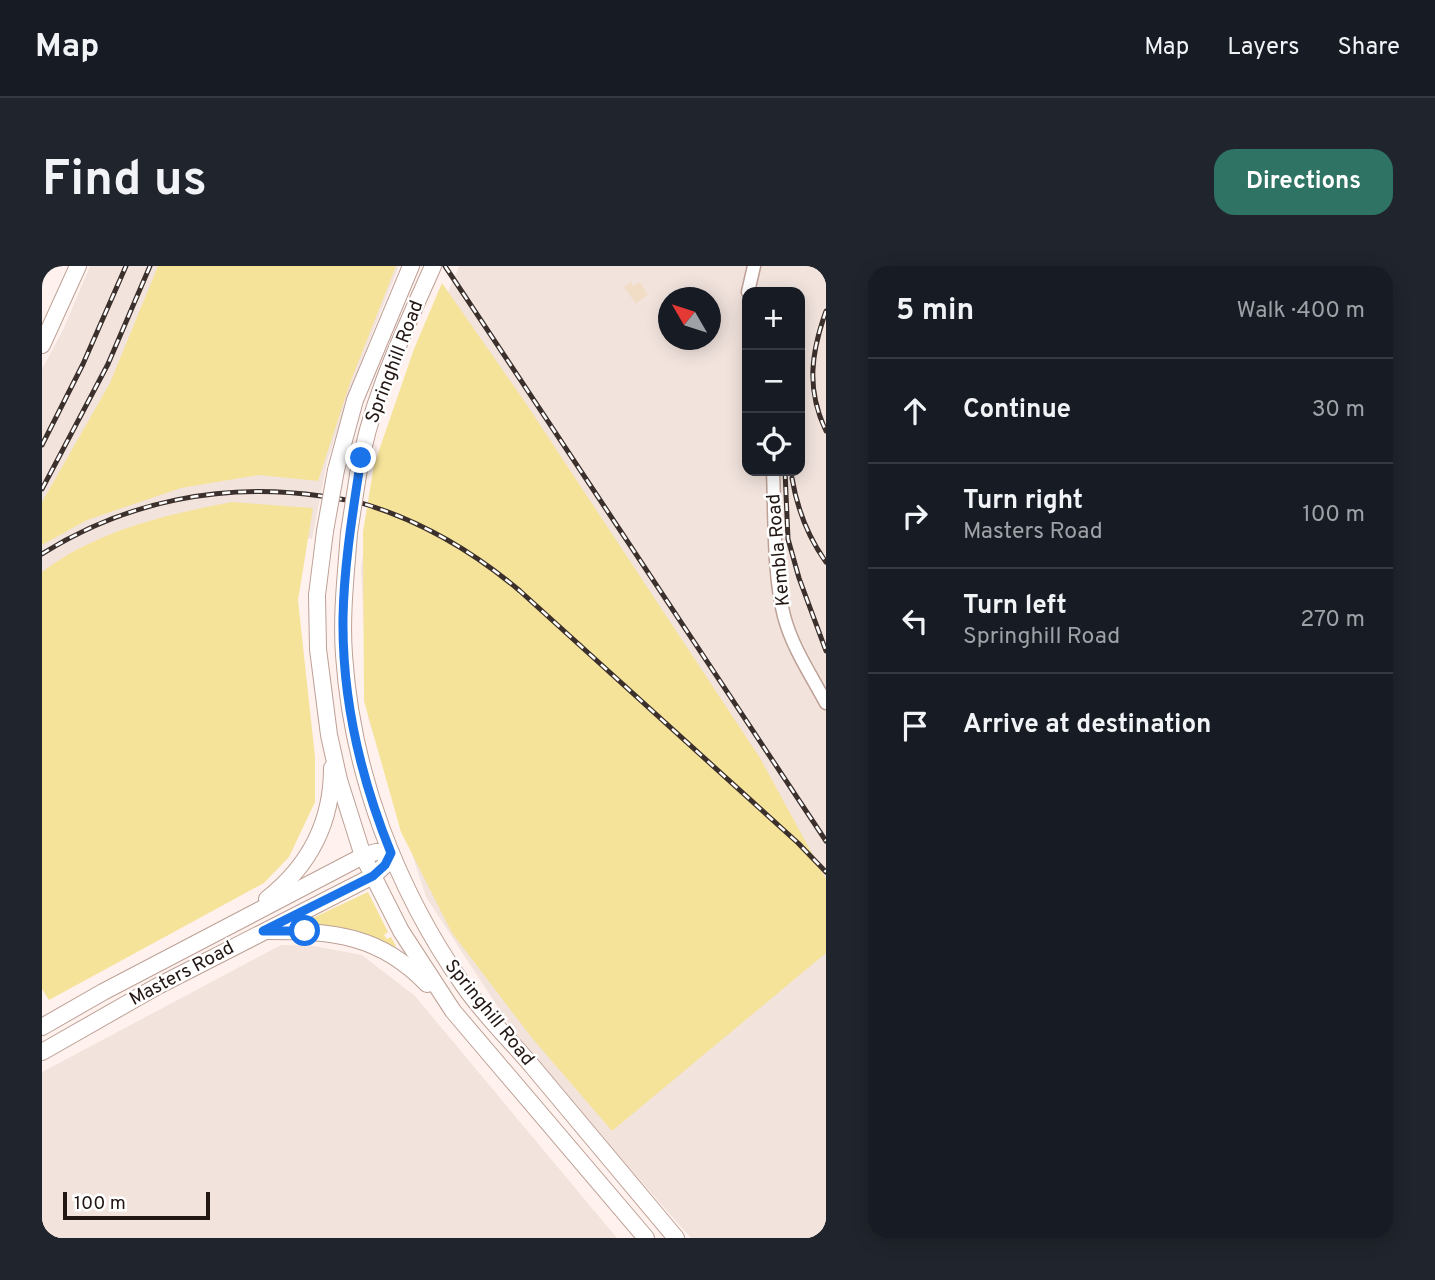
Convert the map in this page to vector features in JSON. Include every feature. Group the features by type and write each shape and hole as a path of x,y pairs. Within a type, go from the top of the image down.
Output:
{"main road":[{"path":"42,345 78,266"},
{"name":"Springhill Road","path":"411,266 355,400 325,531 317,595 318,649 329,735 339,780 363,856 401,931 453,1011 646,1238"},
{"name":"Springhill Road","path":"433,266 381,387 370,420 349,533 343,618 344,654 349,701 365,776 391,853 418,911 466,988 676,1238"},
{"path":"231,926 291,878 313,848 323,826 331,788 329,735"},
{"name":"Masters Road","path":"42,1027 103,992 363,856 376,852 391,853 385,865 373,876 156,987 42,1052"},
{"path":"263,931 331,933 368,942 414,971 453,1011"}],"street":[{"path":"749,287 754,266"},
{"name":"Kembla Road","path":"773,476 780,593 785,616 796,648 826,704"}],"shaded area":[{"path":"90,266 399,266 356,374 327,462 312,539 226,525 42,595 42,369 63,330"},
{"path":"158,266 396,266 350,383 318,481 259,475 181,488 87,520 42,545 42,502 110,383"},
{"path":"459,266 826,266 826,1238 691,1238 529,1055 426,897 368,718 361,567 381,451"},
{"path":"442,283 523,399 760,758 826,879 826,953 612,1131 532,1038 452,933 401,832 364,701 363,532 374,465 414,349"},
{"path":"232,502 313,508 298,600 315,757 315,802 289,857 264,883 49,1000 42,989 42,572 86,545 133,526"},
{"path":"368,892 388,932 384,935 387,939 391,937 396,946 394,947 355,930 302,923"},
{"path":"281,945 314,946 362,955 415,996 617,1238 42,1238 42,1072"}],"building":[{"path":"631,282 633,286 640,282 648,295 636,304 624,287"}],"railway":[{"path":"42,445 83,364 126,266"},
{"path":"42,489 108,364 150,266"},
{"path":"445,266 826,841"},
{"path":"826,311 817,342 813,371 815,400 826,431"},
{"path":"785,476 788,539 799,578 826,651"},
{"path":"792,478 804,522 826,562"},
{"path":"42,554 107,521 141,509 212,494 284,492 357,502 389,512 448,540 520,591 798,843 826,872"}],"route":[{"path":"305,931 263,931 373,876 385,865 391,853 355,739 344,654 343,618 349,533 361,458"}]}
